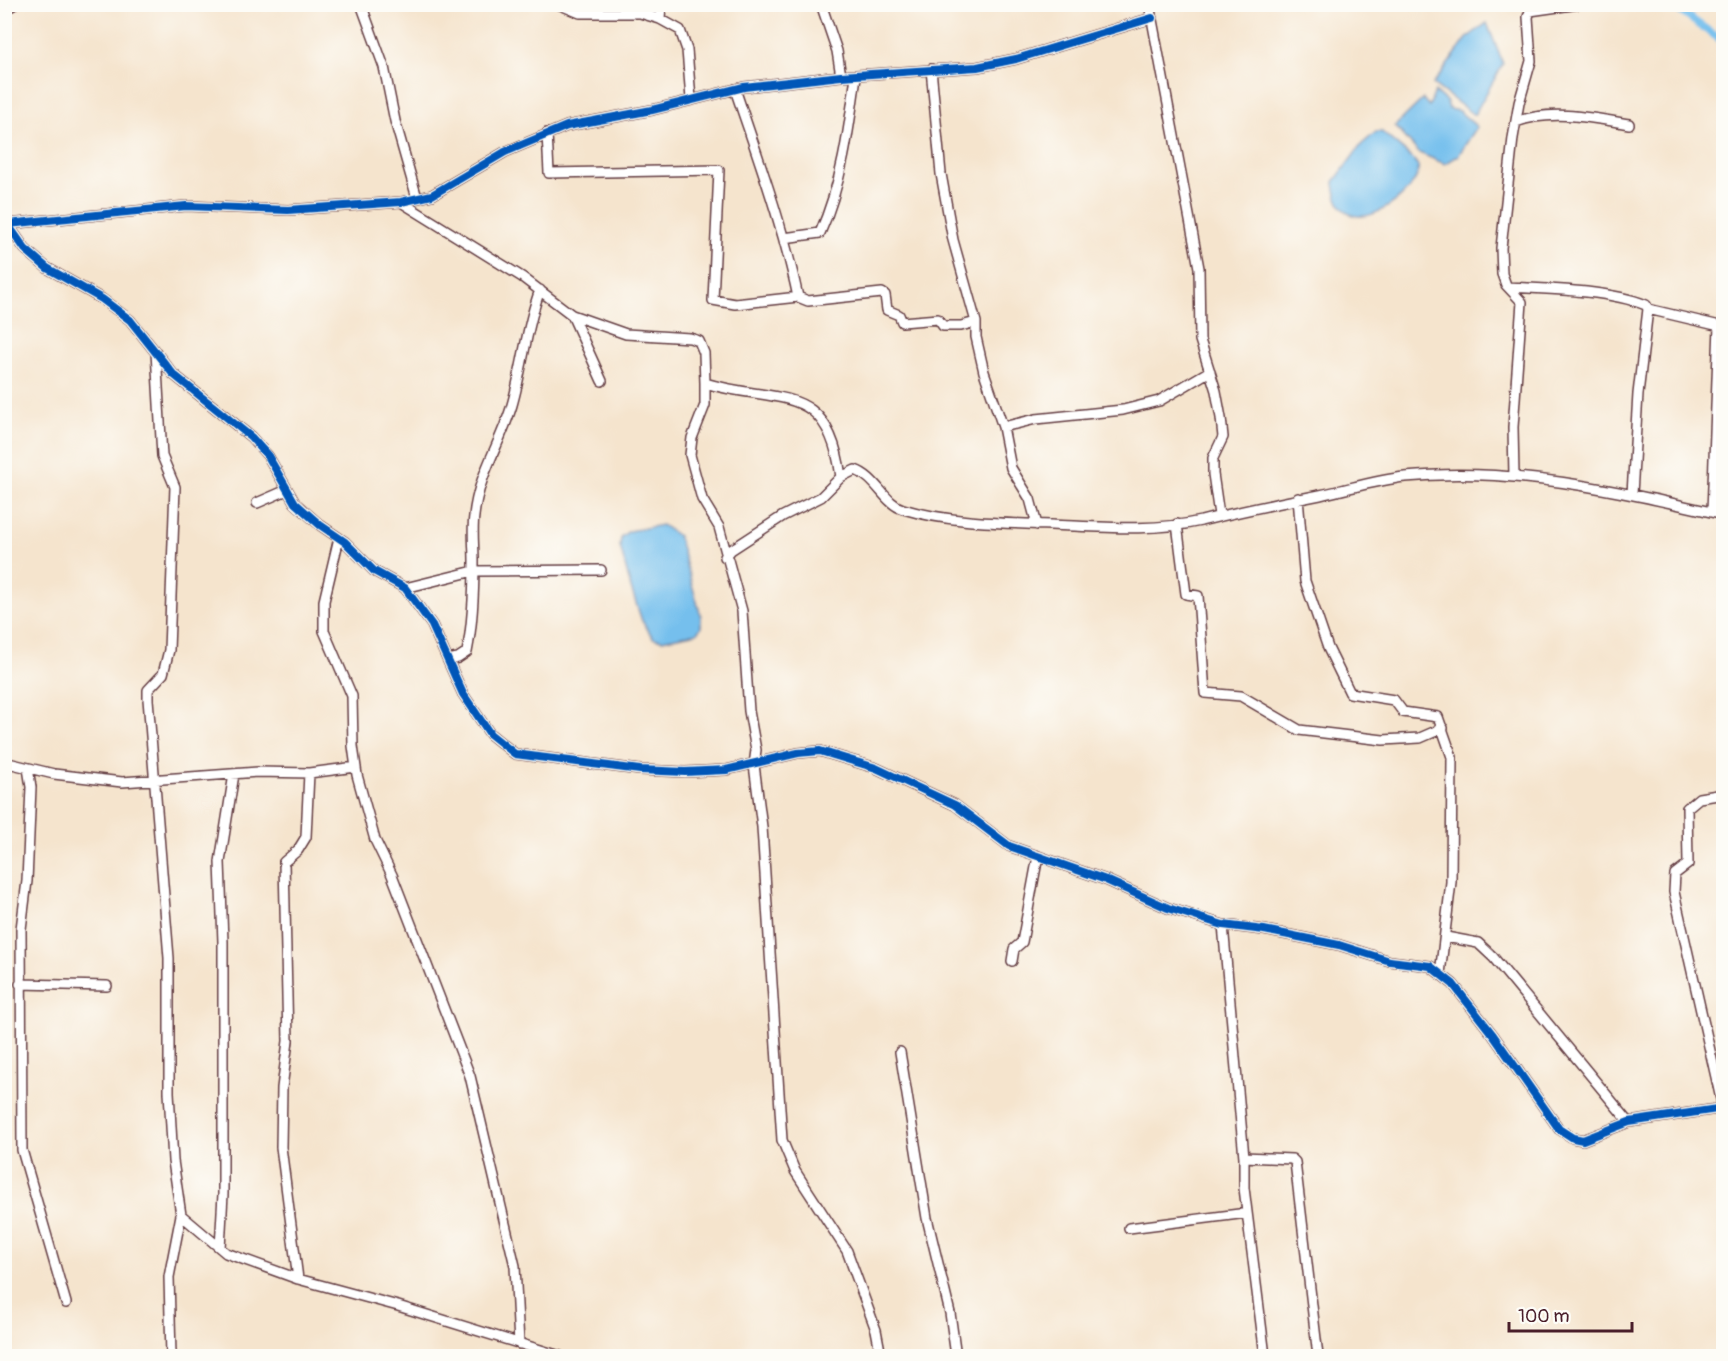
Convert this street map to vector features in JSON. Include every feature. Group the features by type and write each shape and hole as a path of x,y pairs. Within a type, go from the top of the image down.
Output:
{"main road":[{"path":"4,8 12,4"}],"street":[{"path":"360,4 384,67 395,121 417,198"},
{"path":"558,4 580,13 640,13 660,19 680,30 687,50 691,99"},
{"path":"660,19 661,4"},
{"path":"821,4 837,51 841,76"},
{"path":"1149,4 1198,258 1200,340 1216,391 1223,437 1213,458 1219,514"},
{"path":"1514,476 1514,427 1522,302 1508,287 1502,274 1502,248 1515,122 1531,62 1530,11 1579,4"},
{"path":"1152,18 1016,59 977,67 841,76 735,89 547,133 505,152 432,195 401,202 288,210 186,206 6,221 24,249 47,268 102,299 130,320 173,374 259,446 268,456 295,503 320,525 339,537 374,571 405,588 423,609 463,694 489,734 515,754 640,770 685,772 726,770 798,753 820,751 876,768 955,805 1010,846 1106,880 1168,908 1223,926 1264,930 1339,945 1390,961 1430,966 1453,984 1493,1035 1559,1130 1573,1138 1583,1140 1629,1122 1723,1108 1674,892 1675,874 1688,864 1687,808 1699,798 1724,794"},
{"path":"932,69 932,101 947,212 976,322 976,337 984,372 1003,427 1011,468 1030,500 1037,525"},
{"path":"784,238 820,233 829,214 838,184 856,76"},
{"path":"735,89 764,168 798,297"},
{"path":"1515,122 1531,116 1577,116 1629,124"},
{"path":"547,133 549,173 719,170 713,300 735,304 798,297 808,301 882,293 887,310 899,315 902,322 938,319 943,326 950,327 976,322"},
{"path":"401,202 540,290 572,315 626,334 690,338 699,341 704,353 705,405 692,438 690,456 702,499 719,527 725,557 742,611 749,711 756,750 754,765 762,827 782,1140 795,1171 847,1251 876,1330 881,1356"},
{"path":"1508,287 1615,297 1635,301 1646,305 1648,309 1721,326 1712,512"},
{"path":"448,660 458,658 467,652 474,571 473,517 489,455 500,439 512,404 531,314 540,290"},
{"path":"1632,494 1638,394 1648,309"},
{"path":"572,315 602,381"},
{"path":"156,350 162,456 175,487 169,596 169,650 163,674 148,690 153,779 169,958 169,1092 172,1161 181,1215 169,1277 171,1356"},
{"path":"1003,427 1036,419 1124,410 1159,401 1210,371"},
{"path":"705,383 741,392 761,392 808,408 829,428 841,477"},
{"path":"725,557 731,550 783,516 821,497 841,477 855,470 867,474 899,508 923,514 1037,525 1130,529 1176,524 1406,477 1514,476 1632,494 1724,514"},
{"path":"257,502 287,490"},
{"path":"1298,498 1305,581 1328,648 1350,693 1394,700 1403,712 1438,717 1452,757 1451,882 1440,974"},
{"path":"1176,524 1186,594 1198,596 1205,693 1241,696 1299,730 1383,740 1420,738 1443,728"},
{"path":"339,537 324,601 324,631 352,696 356,766 375,840 392,876 470,1077 516,1266 519,1344"},
{"path":"405,588 474,571 601,570"},
{"path":"4,762 89,780 122,782 234,774 309,773 356,766"},
{"path":"28,768 31,787 27,881 21,929 20,984 22,1150 66,1303"},
{"path":"298,1279 281,1147 282,1088 288,1041 284,862 298,850 306,837 309,773"},
{"path":"220,1248 223,1194 223,953 220,862 234,774"},
{"path":"1012,961 1014,949 1022,942 1026,928 1038,856"},
{"path":"1223,926 1247,1213 1265,1356"},
{"path":"1446,937 1478,943 1493,957 1629,1122"},
{"path":"20,984 107,986"},
{"path":"900,1052 927,1218 951,1313 956,1356"},
{"path":"1244,1157 1292,1159 1296,1162 1318,1356"},
{"path":"1129,1228 1247,1213"},
{"path":"181,1215 226,1253 298,1279 560,1356"}],"water":[{"path":"1487,23 1503,64 1474,115 1433,84 1468,37"},
{"path":"1435,92 1447,102 1449,109 1459,111 1477,127 1458,156 1445,164 1419,153 1395,126 1423,99 1429,106"},
{"path":"1376,132 1382,132 1413,159 1418,167 1416,177 1408,189 1380,211 1365,216 1350,214 1340,204 1334,182 1361,145"},
{"path":"662,525 678,536 701,616 701,627 697,633 662,640 653,638 642,621 620,546 621,537 629,531"}],"waterway":[{"path":"1670,4 1724,42"}],"cycle path":[{"path":"8,224 186,206 288,210 401,202 432,195 505,152 567,126 652,110 744,87 841,76 977,67 1016,59 1152,18"},
{"path":"4,219 25,249 47,268 102,299 130,320 173,374 251,437 268,456 295,503 320,525 345,542 374,571 405,588 432,625 463,694 490,734 515,754 640,770 685,772 726,770 798,753 820,751 876,768 955,805 1009,846 1106,880 1168,908 1223,925 1264,930 1339,945 1390,961 1430,966 1453,984 1493,1035 1559,1129 1573,1138 1583,1140 1629,1122 1724,1108"}]}
